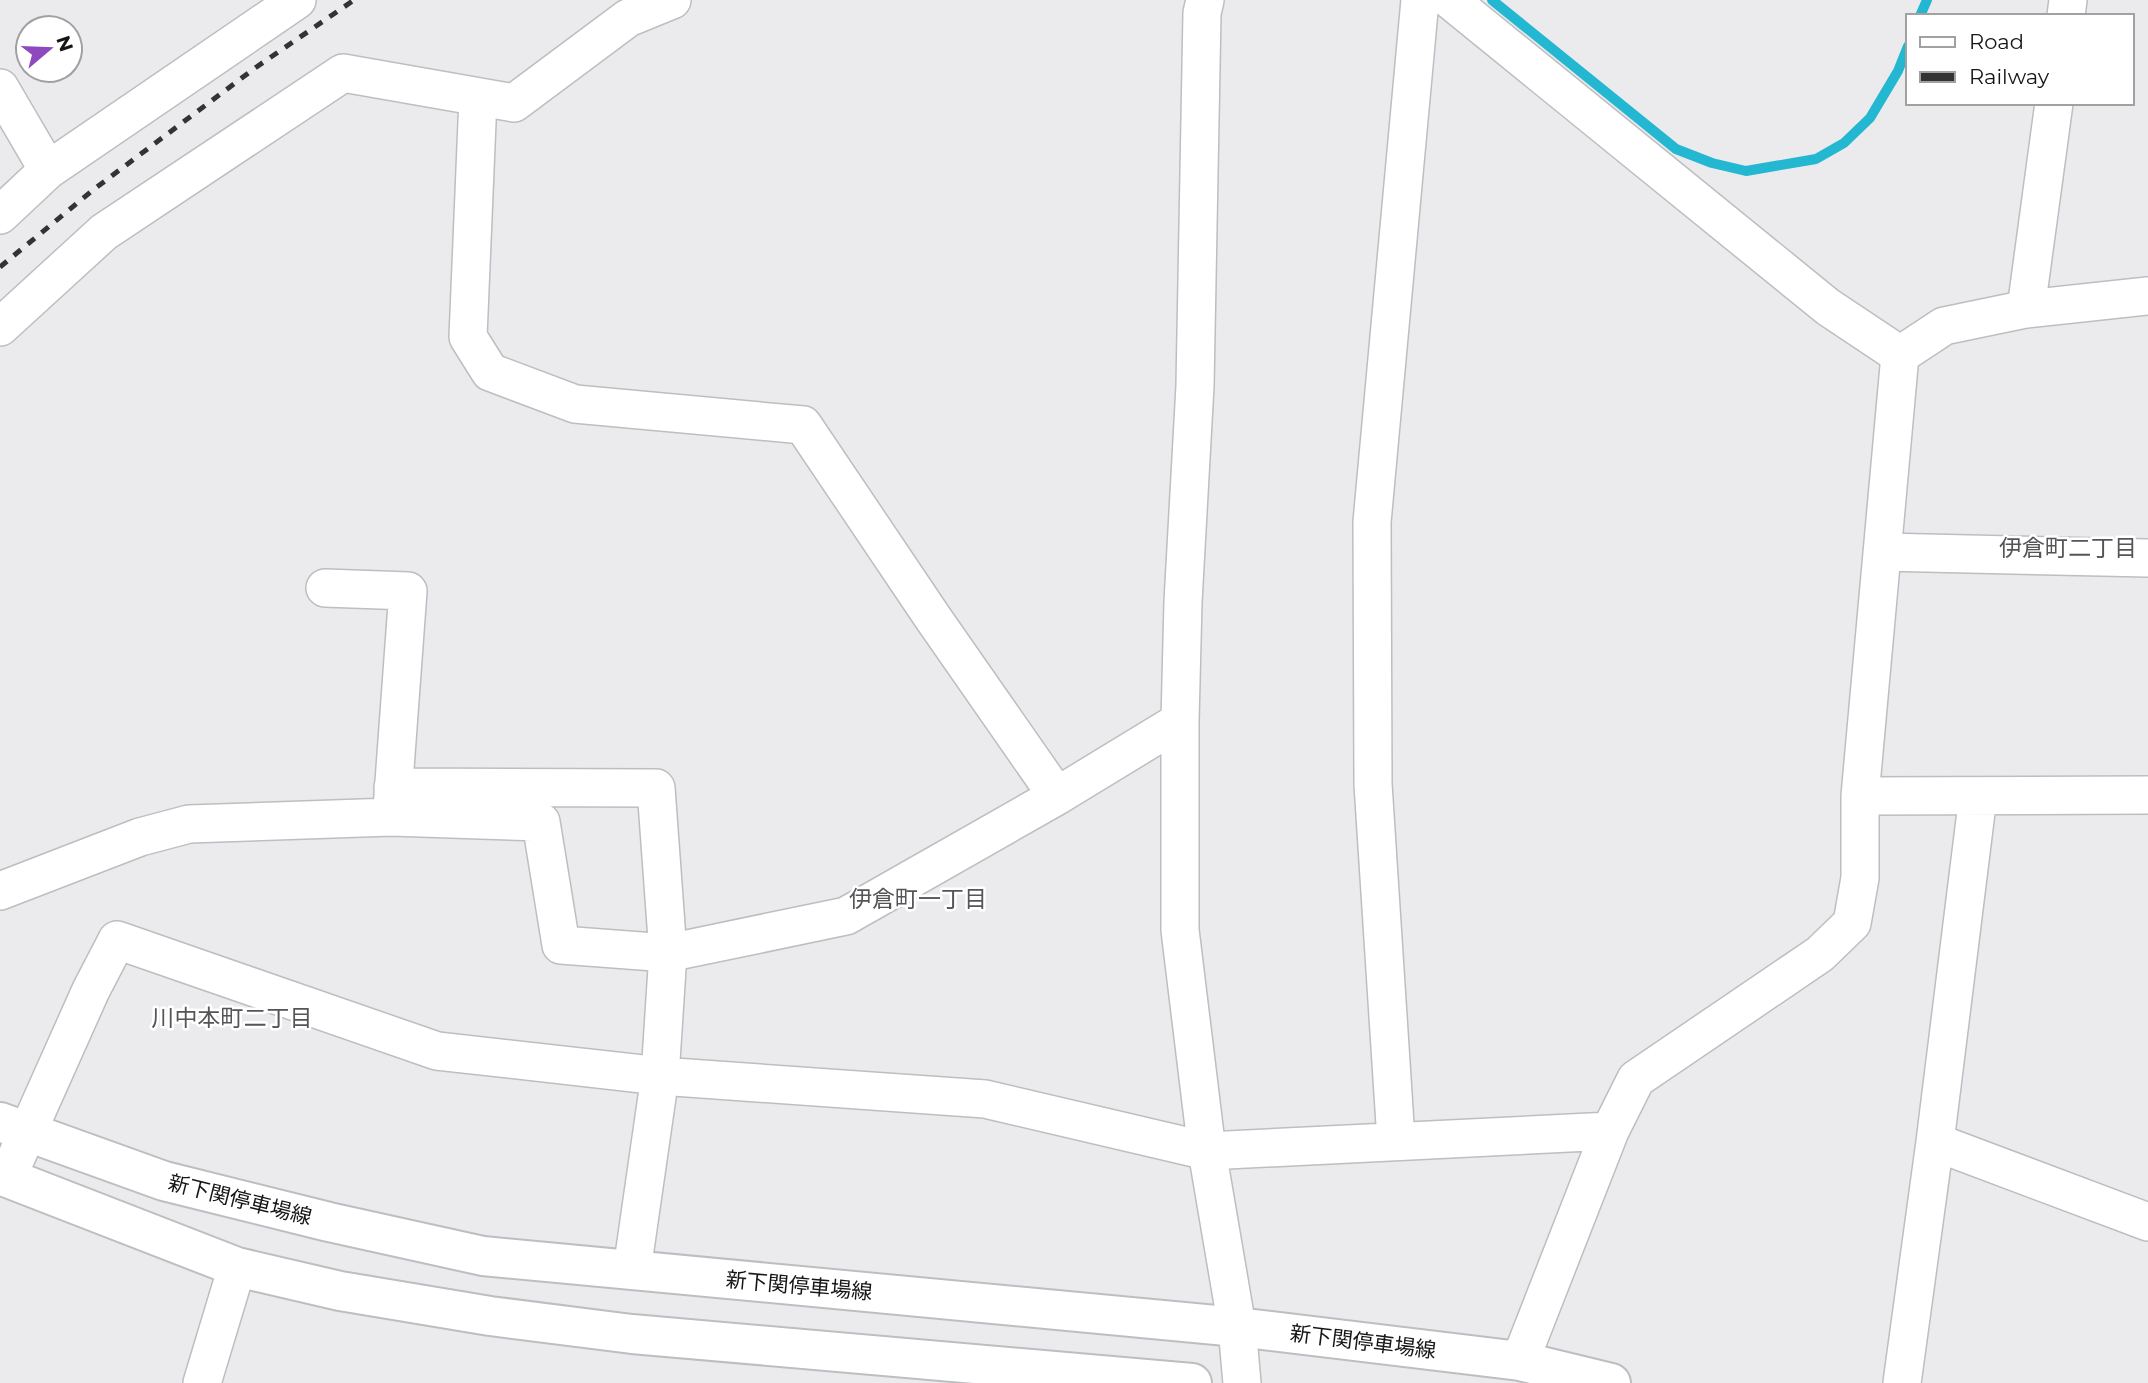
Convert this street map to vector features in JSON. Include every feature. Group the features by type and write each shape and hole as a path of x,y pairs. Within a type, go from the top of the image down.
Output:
{"main road":[{"name":"新下関停車場線","path":"13,1127 164,1181 328,1223 483,1256 1237,1326 1520,1361 1611,1383"},
{"path":"3,1177 237,1267 340,1291 490,1316 632,1334 1192,1383"}],"street":[{"path":"0,215 48,170 298,0"},
{"path":"0,327 104,232 343,74 514,103 628,18 673,0"},
{"path":"1205,0 1202,13 1195,386 1183,602 1180,930 1207,1151 1237,1326 1242,1383"},
{"path":"1396,1140 1373,784 1372,522 1420,0"},
{"path":"1450,0 1828,307 1900,355"},
{"path":"0,88 48,170"},
{"path":"478,98 468,337 490,372 575,404 803,425 933,618 1058,796"},
{"path":"2026,309 2054,105"},
{"path":"1900,355 1944,326 2026,309 2148,296"},
{"path":"1520,1361 1610,1131 1636,1079 1820,954 1853,923 1860,878 1860,796 1900,355"},
{"path":"1882,552 2148,558"},
{"path":"325,589 408,591 392,802"},
{"path":"392,802 541,822 561,945 668,953 846,916 1058,796 1180,721"},
{"path":"0,891 140,837 189,824 392,802 656,788 668,953 660,1076 632,1270"},
{"path":"1860,796 2148,794"},
{"path":"1902,1383 1978,796"},
{"path":"3,1177 13,1127 117,940 437,1051 660,1076 985,1099 1207,1151 1610,1131"},
{"path":"1935,1142 2148,1222"},
{"path":"202,1383 237,1267"}],"waterway":[{"path":"1492,0 1676,149 1712,163 1746,171 1816,159 1844,143 1870,118 1898,71 1906,51"},
{"path":"1921,14 1927,0"}],"railway":[{"path":"0,267 93,190 255,68 354,0"}],"district":[{"name":"伊倉町二丁目","path":"2068,548"},
{"name":"伊倉町一丁目","path":"918,899"},
{"name":"川中本町二丁目","path":"232,1018"}]}
